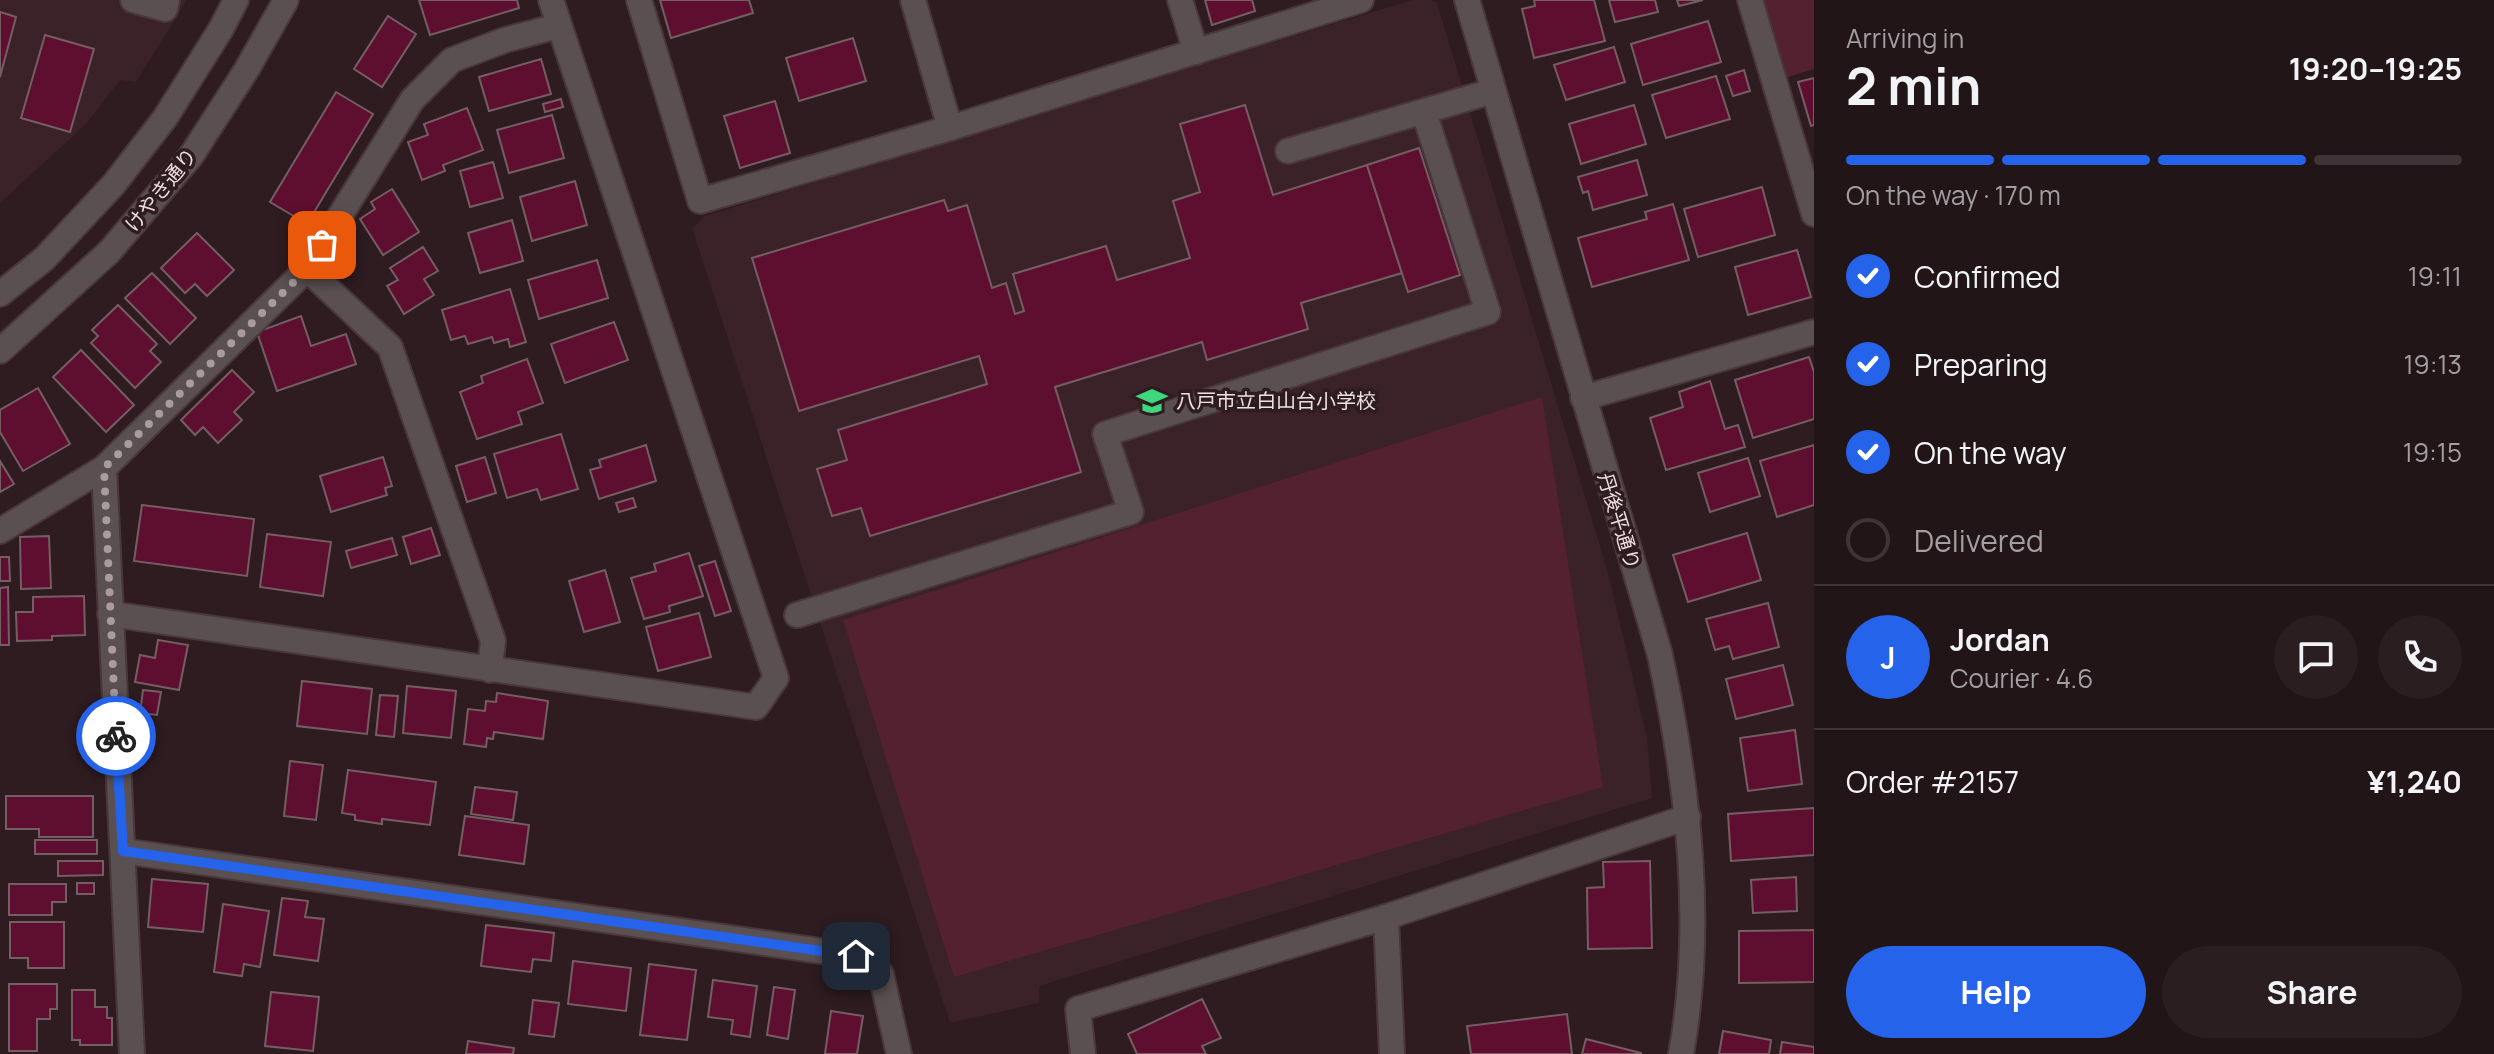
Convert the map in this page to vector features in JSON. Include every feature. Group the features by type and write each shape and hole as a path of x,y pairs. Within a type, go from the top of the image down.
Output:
{"street":[{"path":"133,0 165,9 167,0"},
{"name":"けやき通り","path":"0,294 44,259 114,184 165,118 236,0"},
{"name":"けやき通り","path":"0,351 109,252 191,156 247,69 286,0"},
{"path":"110,614 756,707 776,678 551,0"},
{"path":"639,0 700,201 950,128 1361,0"},
{"path":"913,0 950,128"},
{"path":"1180,0 1196,52"},
{"name":"丹後平通り","path":"1467,0 1660,655 1677,738 1688,817 1693,927 1688,1014 1681,1054"},
{"path":"1750,0 1814,214"},
{"path":"0,531 104,468 307,269 412,100 452,60 505,40 558,26"},
{"path":"1288,151 1493,91"},
{"path":"797,615 1131,512 1105,434 1488,312 1424,112"},
{"path":"307,269 390,347 493,641 490,670"},
{"path":"1583,398 1814,332"},
{"path":"104,468 132,1054"},
{"path":"1083,1054 1078,1009 1386,917 1688,817"},
{"path":"123,851 856,956 881,974 899,1054"},
{"path":"1386,917 1392,1054"}],"shaded area":[{"path":"0,0 187,0 136,82 120,80 85,125 0,203"},
{"name":"八戸市立白山台小学校","path":"1412,0 1437,3 1608,573 1647,738 1652,798 1039,986 1039,1003 950,1023 692,228 705,216"},
{"path":"1762,0 1814,0 1814,69 1785,78"},
{"path":"1542,397 1603,787 954,977 843,620"}],"building":[{"path":"419,0 517,0 519,8 430,35"},
{"path":"660,0 749,0 753,13 671,38"},
{"path":"1205,0 1252,0 1255,11 1212,25"},
{"path":"1534,0 1594,0 1605,41 1534,58 1522,9 1535,6"},
{"path":"1609,0 1655,0 1658,12 1615,22"},
{"path":"1677,0 1703,0 1679,6"},
{"path":"0,12 16,17 0,77"},
{"path":"388,16 416,34 382,87 354,69"},
{"path":"1708,21 1721,62 1643,85 1631,44"},
{"path":"45,35 94,49 70,132 21,118"},
{"path":"853,38 866,81 799,101 786,58"},
{"path":"1614,47 1625,82 1566,100 1554,65"},
{"path":"541,59 551,94 489,111 479,77"},
{"path":"1744,70 1750,91 1733,96 1726,76"},
{"path":"1716,76 1730,119 1666,138 1652,95"},
{"path":"1814,78 1814,125 1811,126 1798,82"},
{"path":"336,92 373,114 307,224 270,202"},
{"path":"561,99 563,107 545,112 543,104"},
{"path":"775,101 790,153 740,168 724,116"},
{"path":"1245,105 1273,195 1367,165 1402,273 1301,303 1308,329 1207,360 1202,342 1055,387 1081,472 870,536 861,508 832,516 817,469 847,460 838,430 987,384 979,356 799,411 752,258 944,200 948,211 967,205 992,288 1006,283 1015,314 1024,311 1013,274 1106,246 1117,280 1190,258 1173,201 1200,192 1180,124"},
{"path":"1634,105 1646,144 1581,164 1569,124"},
{"path":"467,108 483,150 443,165 445,171 422,180 408,142 428,135 424,124"},
{"path":"552,115 564,158 509,173 497,130"},
{"path":"1419,148 1460,275 1408,292 1367,165"},
{"path":"1637,160 1647,195 1593,210 1588,191 1583,193 1578,177"},
{"path":"493,162 503,198 470,207 460,171"},
{"path":"575,181 587,225 532,241 520,197"},
{"path":"1762,187 1775,235 1698,257 1684,209"},
{"path":"392,189 419,232 383,255 360,219 375,209 371,202"},
{"path":"1673,204 1689,260 1592,287 1578,238 1647,219 1645,212"},
{"path":"512,220 523,261 480,273 468,233"},
{"path":"197,233 234,270 207,296 195,284 185,293 161,268"},
{"path":"423,247 438,271 424,279 434,295 404,314 387,286 398,280 390,268"},
{"path":"1797,250 1811,297 1748,315 1735,267"},
{"path":"597,260 608,298 539,319 528,280"},
{"path":"152,273 196,318 170,344 125,298"},
{"path":"510,289 526,342 510,347 508,339 494,343 492,337 468,344 465,336 451,340 442,310"},
{"path":"118,305 157,344 150,351 161,362 135,388 91,343 98,336 92,330"},
{"path":"301,316 311,346 346,334 356,364 277,391 257,332"},
{"path":"614,322 628,360 565,383 551,344"},
{"path":"81,350 134,405 106,432 53,377"},
{"path":"1809,357 1814,372 1814,419 1753,438 1735,380"},
{"path":"527,359 543,403 518,412 522,424 477,439 460,392 483,383 481,376"},
{"path":"232,370 254,392 234,412 242,420 218,443 203,427 195,435 181,420"},
{"path":"1710,381 1725,429 1738,425 1745,447 1666,470 1650,418 1683,407 1679,392"},
{"path":"38,388 70,444 23,471 0,432 0,410"},
{"path":"561,434 578,489 541,500 537,489 507,498 494,454"},
{"path":"646,445 656,481 599,499 590,470 601,467 599,460"},
{"path":"1814,445 1814,505 1777,517 1760,461"},
{"path":"383,457 392,486 385,488 387,495 331,512 320,476"},
{"path":"485,457 496,493 467,502 456,466"},
{"path":"1748,458 1760,496 1710,512 1698,473"},
{"path":"0,461 14,484 0,492"},
{"path":"633,498 636,507 619,512 616,503"},
{"path":"142,505 254,519 247,576 134,561"},
{"path":"431,528 440,555 411,564 403,537"},
{"path":"1747,533 1761,580 1688,602 1673,555"},
{"path":"267,534 331,542 323,596 260,587"},
{"path":"49,536 51,588 21,589 20,537"},
{"path":"392,538 397,555 351,568 346,551"},
{"path":"689,553 703,596 669,606 670,612 644,619 631,578 656,571 654,564"},
{"path":"0,557 9,557 10,581 0,581"},
{"path":"715,561 731,611 715,616 699,566"},
{"path":"605,570 620,622 584,632 569,581"},
{"path":"8,587 9,645 0,645 0,588"},
{"path":"84,596 85,635 17,641 16,612 33,612 33,597"},
{"path":"1768,603 1779,647 1733,659 1729,646 1715,650 1706,619"},
{"path":"699,613 711,657 658,671 646,627"},
{"path":"158,640 188,645 179,690 135,682 140,655 155,658"},
{"path":"1783,665 1793,705 1736,719 1726,679"},
{"path":"302,681 372,689 367,734 297,726"},
{"path":"407,686 456,691 451,738 403,733"},
{"path":"143,690 161,692 157,715 140,713"},
{"path":"497,693 548,701 543,739 494,732 493,739 487,738 486,747 464,744 468,709 485,711 486,701 496,702"},
{"path":"380,695 398,696 394,737 376,735"},
{"path":"1795,730 1802,784 1748,791 1740,738"},
{"path":"290,761 323,765 316,820 284,816"},
{"path":"348,770 436,782 430,825 382,819 382,824 355,820 355,815 342,813"},
{"path":"475,787 517,792 513,820 471,814"},
{"path":"6,796 93,796 93,837 39,837 39,829 6,829"},
{"path":"1814,808 1814,855 1731,861 1728,814"},
{"path":"465,816 529,825 524,864 459,855"},
{"path":"35,840 97,840 97,854 35,854"},
{"path":"58,861 103,861 103,875 58,876"},
{"path":"1650,861 1652,948 1588,949 1587,888 1604,887 1603,862"},
{"path":"1796,877 1797,911 1753,913 1751,880"},
{"path":"152,879 208,884 203,932 148,927"},
{"path":"77,883 94,883 94,894 77,894"},
{"path":"9,884 66,884 66,902 52,902 52,915 9,915"},
{"path":"282,898 308,901 305,917 324,919 318,961 274,955"},
{"path":"223,904 269,911 260,967 244,964 242,976 214,972"},
{"path":"10,922 64,922 64,968 28,968 28,958 10,958"},
{"path":"486,925 554,933 551,961 533,959 531,972 481,966"},
{"path":"1814,930 1814,982 1739,983 1739,931"},
{"path":"573,961 631,968 626,1011 568,1004"},
{"path":"649,964 696,970 687,1040 640,1035"},
{"path":"713,980 757,986 750,1037 731,1034 733,1020 708,1017"},
{"path":"9,984 57,984 57,1009 50,1009 50,1019 37,1019 37,1051 9,1051"},
{"path":"774,987 795,990 788,1039 767,1035"},
{"path":"72,990 95,990 95,1007 107,1007 107,1018 112,1018 112,1045 80,1045 80,1040 72,1040"},
{"path":"271,992 319,997 313,1051 265,1046"},
{"path":"1202,999 1221,1038 1202,1046 1206,1054 1137,1054 1128,1034"},
{"path":"533,1000 559,1003 554,1037 529,1034"},
{"path":"831,1011 863,1016 857,1054 825,1054"},
{"path":"1567,1014 1572,1054 1471,1054 1467,1026"},
{"path":"1723,1031 1771,1040 1769,1054 1719,1054"},
{"path":"1586,1039 1641,1053 1641,1054 1582,1054"},
{"path":"468,1041 514,1048 513,1054 466,1054"},
{"path":"1782,1042 1814,1047 1814,1054 1780,1054"}],"way so far":[{"path":"116,736 104,468 307,269 322,245"}],"place":[{"name":"八戸市立白山台小学校","path":"1152,401"}],"route":[{"path":"116,736 123,851 856,956"}]}
